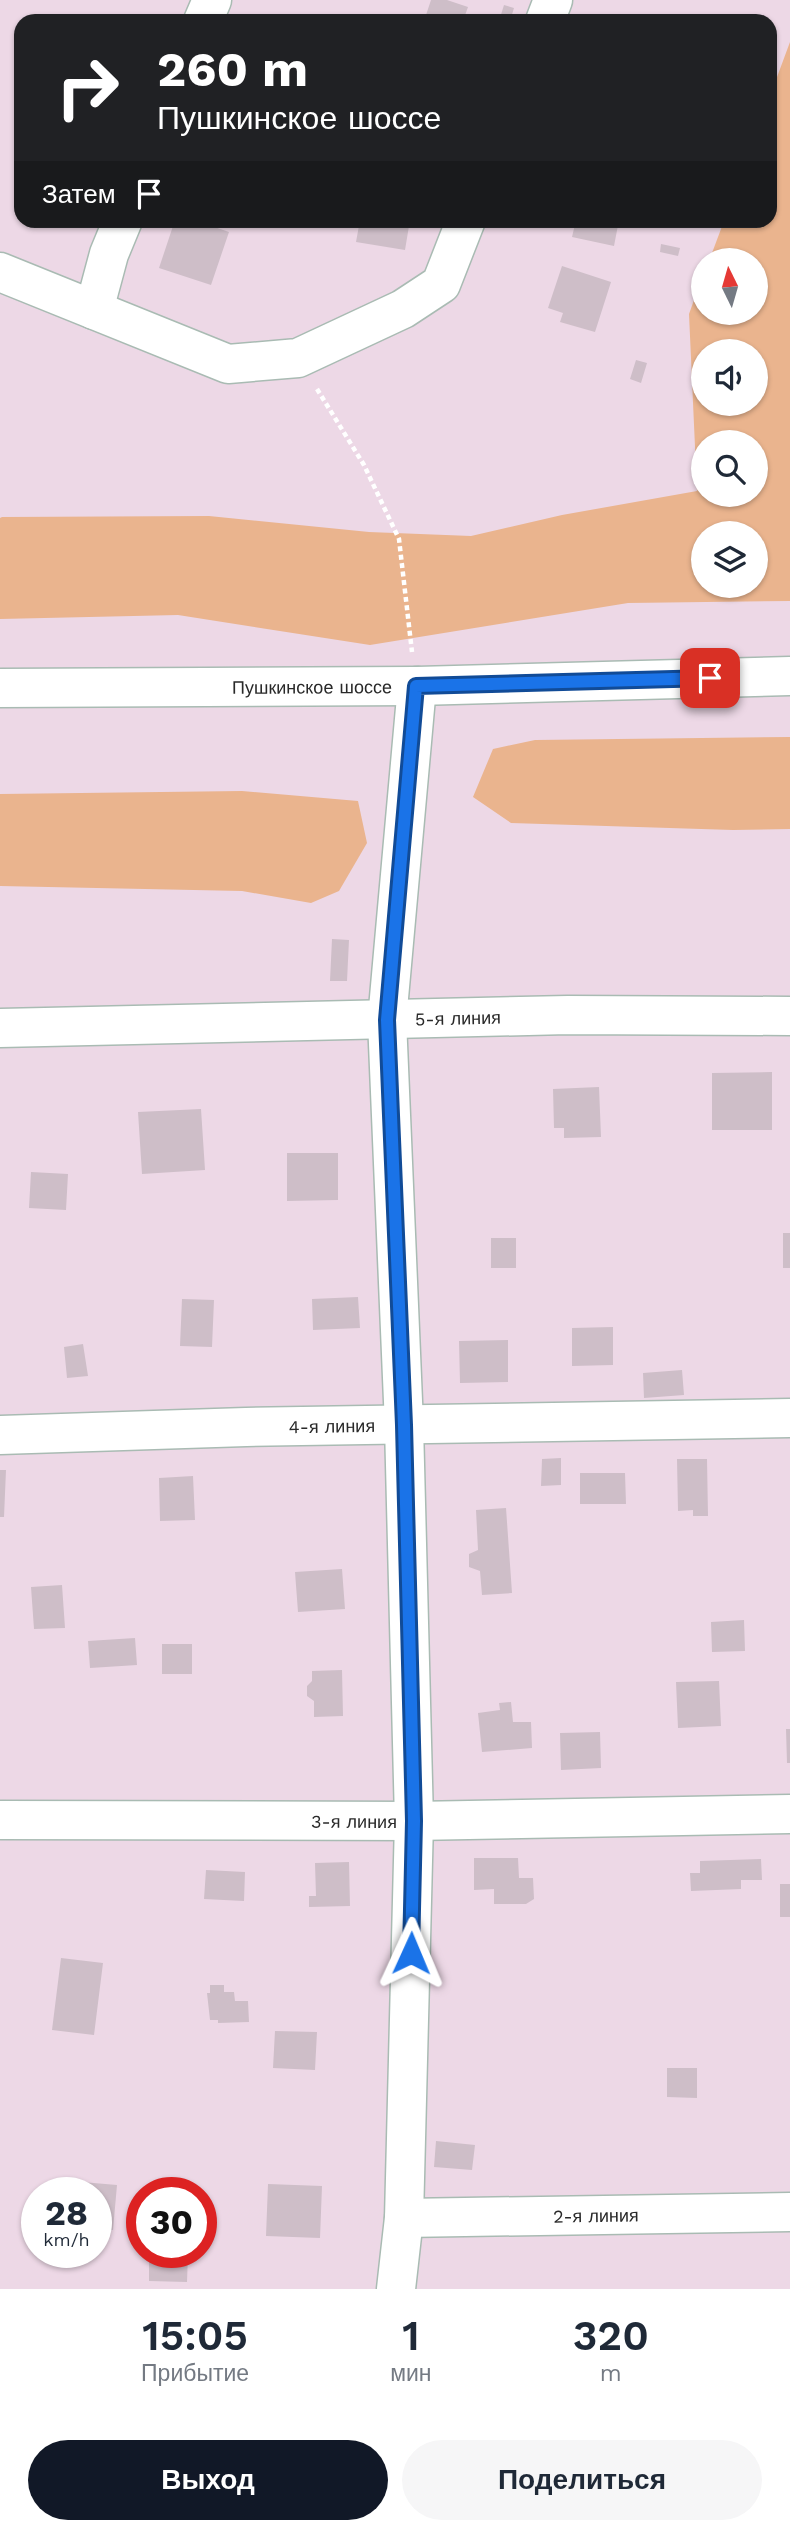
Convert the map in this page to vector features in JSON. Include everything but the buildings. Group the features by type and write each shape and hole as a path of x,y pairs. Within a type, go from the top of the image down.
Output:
{"street":[{"path":"94,310 109,254 120,228"},
{"path":"0,272 228,364 298,358 402,309 440,284 463,228"},
{"name":"Пушкинское шоссе","path":"0,688 416,686 790,676"},
{"path":"396,2289 404,2218 414,1821 404,1425 387,1020 416,686"},
{"name":"5-я линия","path":"0,1028 568,1015 790,1016"},
{"name":"4-я линия","path":"0,1435 790,1418"},
{"name":"3-я линия","path":"0,1820 414,1821 790,1814"},
{"name":"2-я линия","path":"404,2218 790,2212"}],"path":[{"path":"298,358 364,465 399,539 416,686"}],"shaded area":[{"path":"790,42 790,601 628,603 370,645 178,615 0,619 2,517 209,516 369,532 471,536 562,515 691,492 691,507 768,507 768,430 694,430 694,416 768,416 768,339 691,339 691,358 689,314 691,308 691,326 768,326 768,248 714,248 721,228 777,228 777,77"},
{"path":"790,737 790,829 733,830 511,823 473,797 493,749 535,740"},
{"path":"242,791 358,801 367,843 339,891 311,903 242,891 0,886 0,794"}],"route":[{"path":"411,1953 414,1821 404,1425 387,1020 416,686 710,678"}]}
